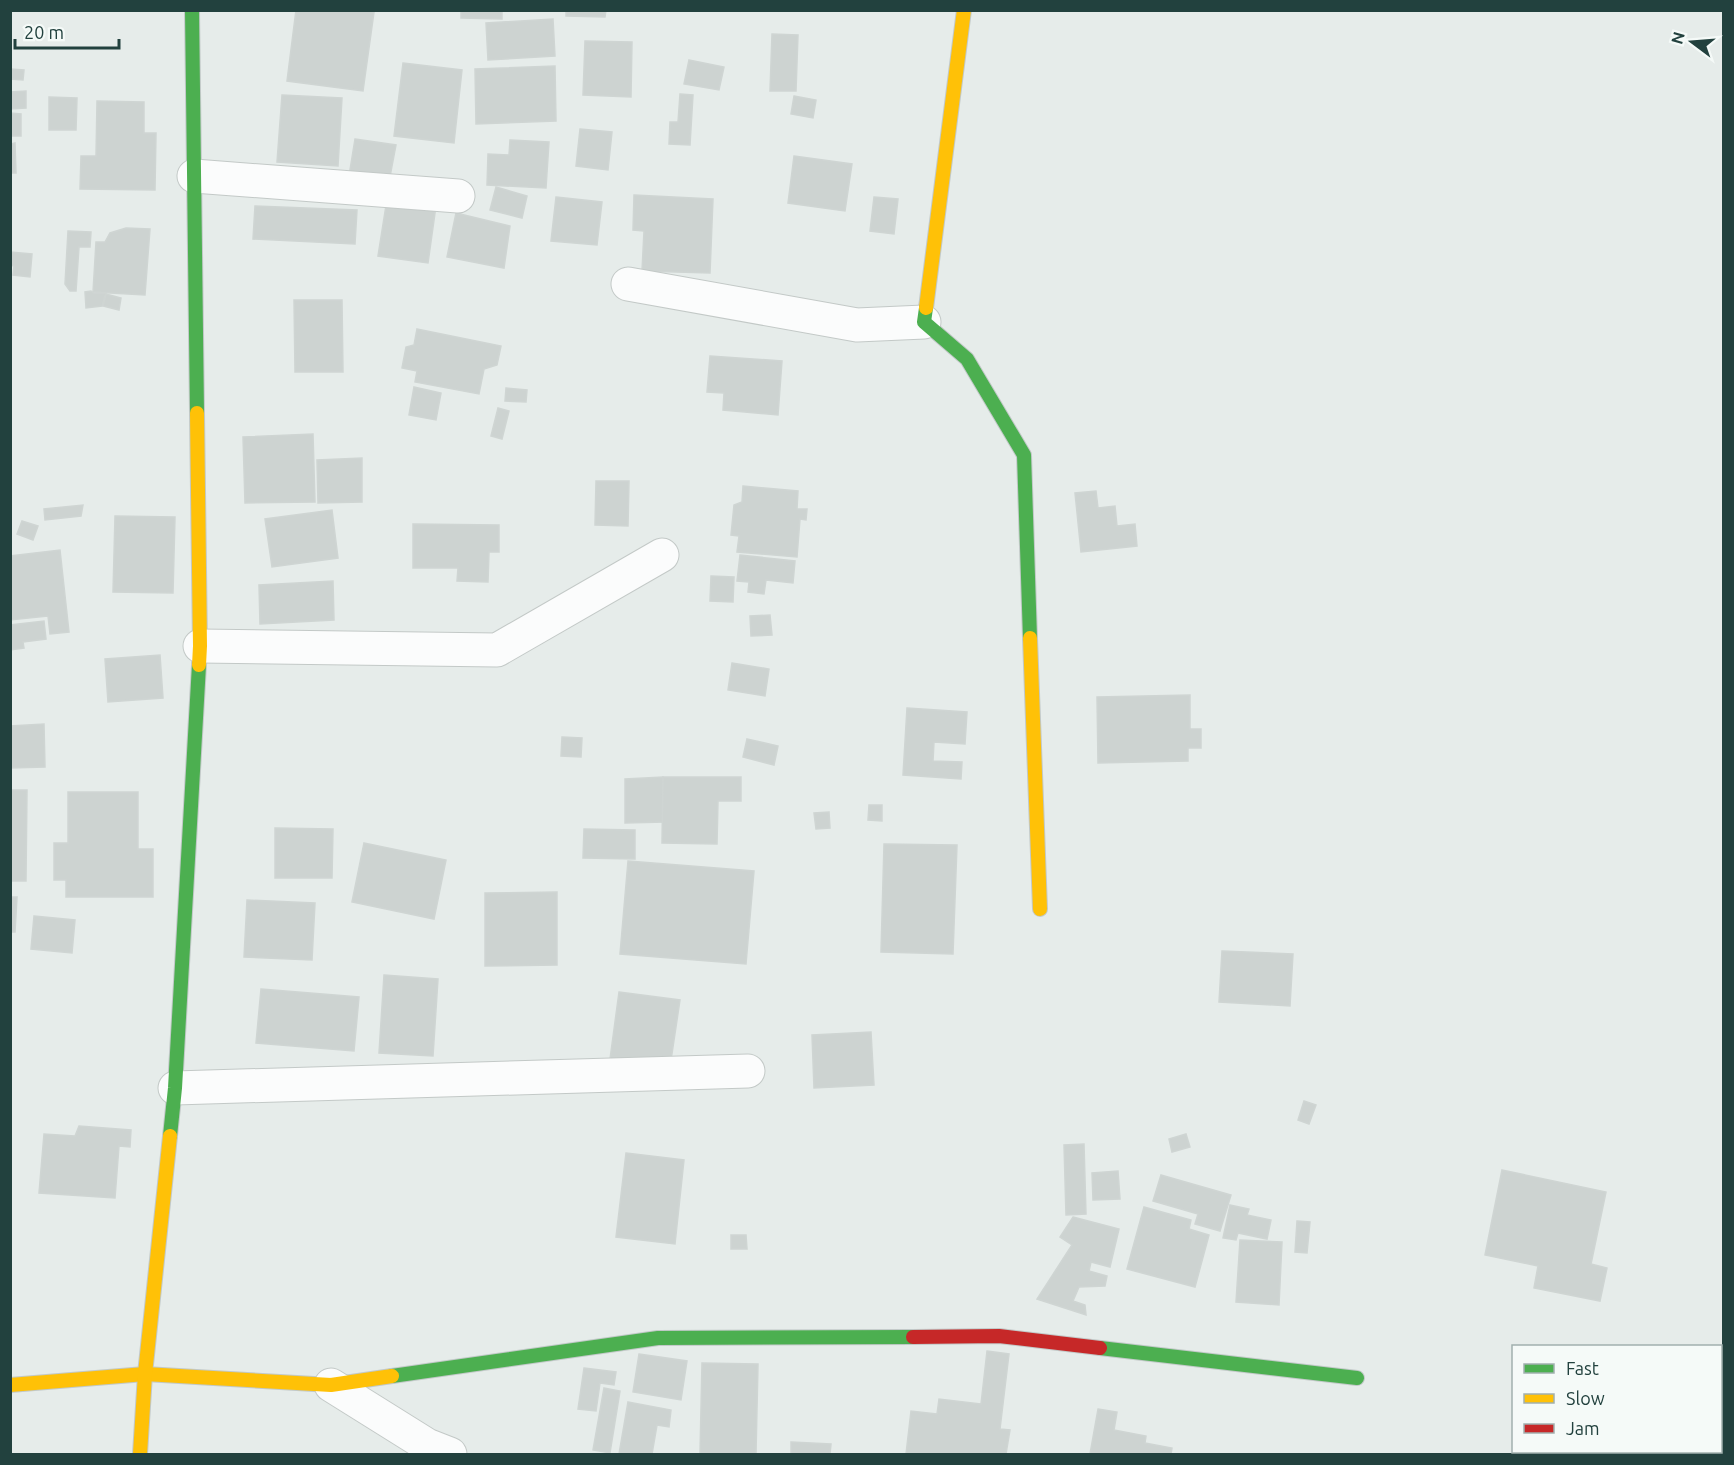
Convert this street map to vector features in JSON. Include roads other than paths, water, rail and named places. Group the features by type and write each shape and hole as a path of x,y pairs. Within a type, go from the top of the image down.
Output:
{"street":[{"path":"140,1455 145,1374 175,1088 200,646 192,10"},
{"path":"924,322 964,10"},
{"path":"194,176 458,196"},
{"path":"628,284 857,325 924,322 967,359 1024,455 1040,909"},
{"path":"200,646 497,650 662,555"},
{"path":"175,1088 748,1071"},
{"path":"10,1384 145,1374 331,1385 658,1338 999,1336 1356,1378"},
{"path":"331,1385 426,1445 450,1455"}]}
